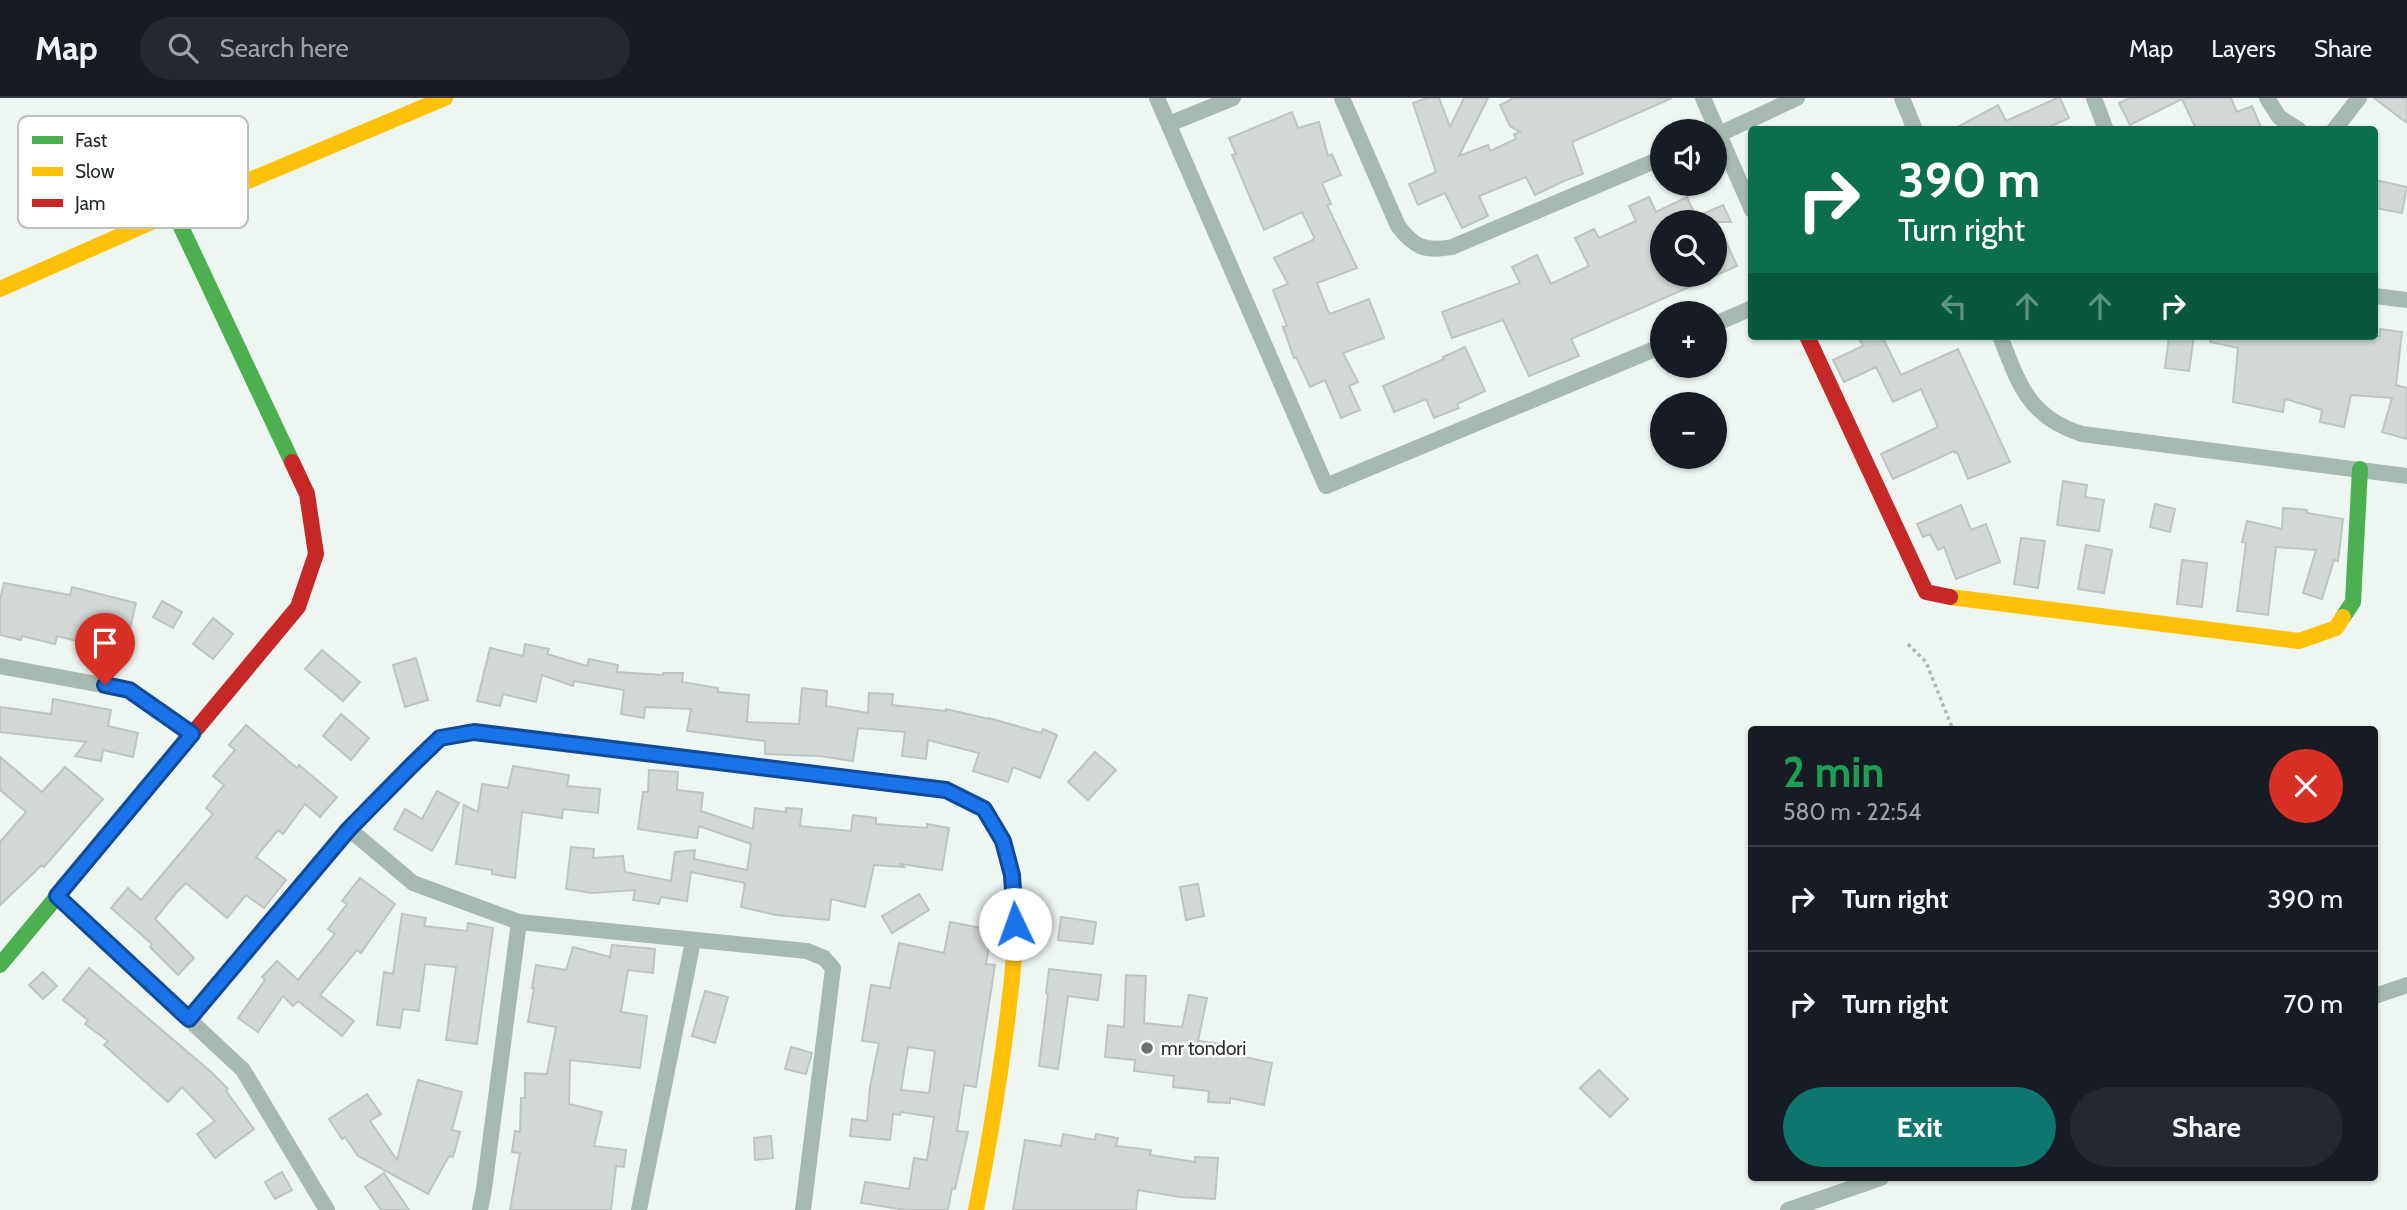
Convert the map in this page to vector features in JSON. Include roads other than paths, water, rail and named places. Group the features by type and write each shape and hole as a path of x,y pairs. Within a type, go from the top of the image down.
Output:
{"street":[{"path":"248,181 445,98"},
{"path":"1157,98 1326,486 1650,351"},
{"path":"1169,124 1233,98"},
{"path":"1342,98 1398,226 1407,239 1420,247 1436,250 1452,247 1650,163"},
{"path":"1703,98 1711,119"},
{"path":"1727,130 1797,98"},
{"path":"1902,98 1913,126"},
{"path":"2094,98 2104,126"},
{"path":"2267,98 2279,117 2293,126"},
{"path":"2337,126 2359,98"},
{"path":"1727,156 1748,201"},
{"path":"0,289 138,228"},
{"path":"0,965 298,607 316,554 307,494 182,228"},
{"path":"2378,296 2407,300"},
{"path":"1727,319 1748,310"},
{"path":"1809,340 1926,592 1967,600 2299,641 2336,628 2353,602 2360,469"},
{"path":"2002,340 2019,382 2032,404 2046,418 2064,428 2082,434 2407,476"},
{"path":"0,666 129,690 192,734"},
{"path":"189,1019 349,829 440,738 474,732 946,790 984,809 1003,841 1012,875 1016,948 993,1117 976,1210"},
{"path":"349,829 413,883 519,922 807,951 824,958 833,968 803,1210"},
{"path":"57,896 243,1070 327,1210"},
{"path":"480,1210 519,922"},
{"path":"639,1210 693,941"},
{"path":"2378,995 2407,985"},
{"path":"1788,1210 1872,1181"}],"place":[{"name":"mr tondori","path":"1147,1048"}]}
